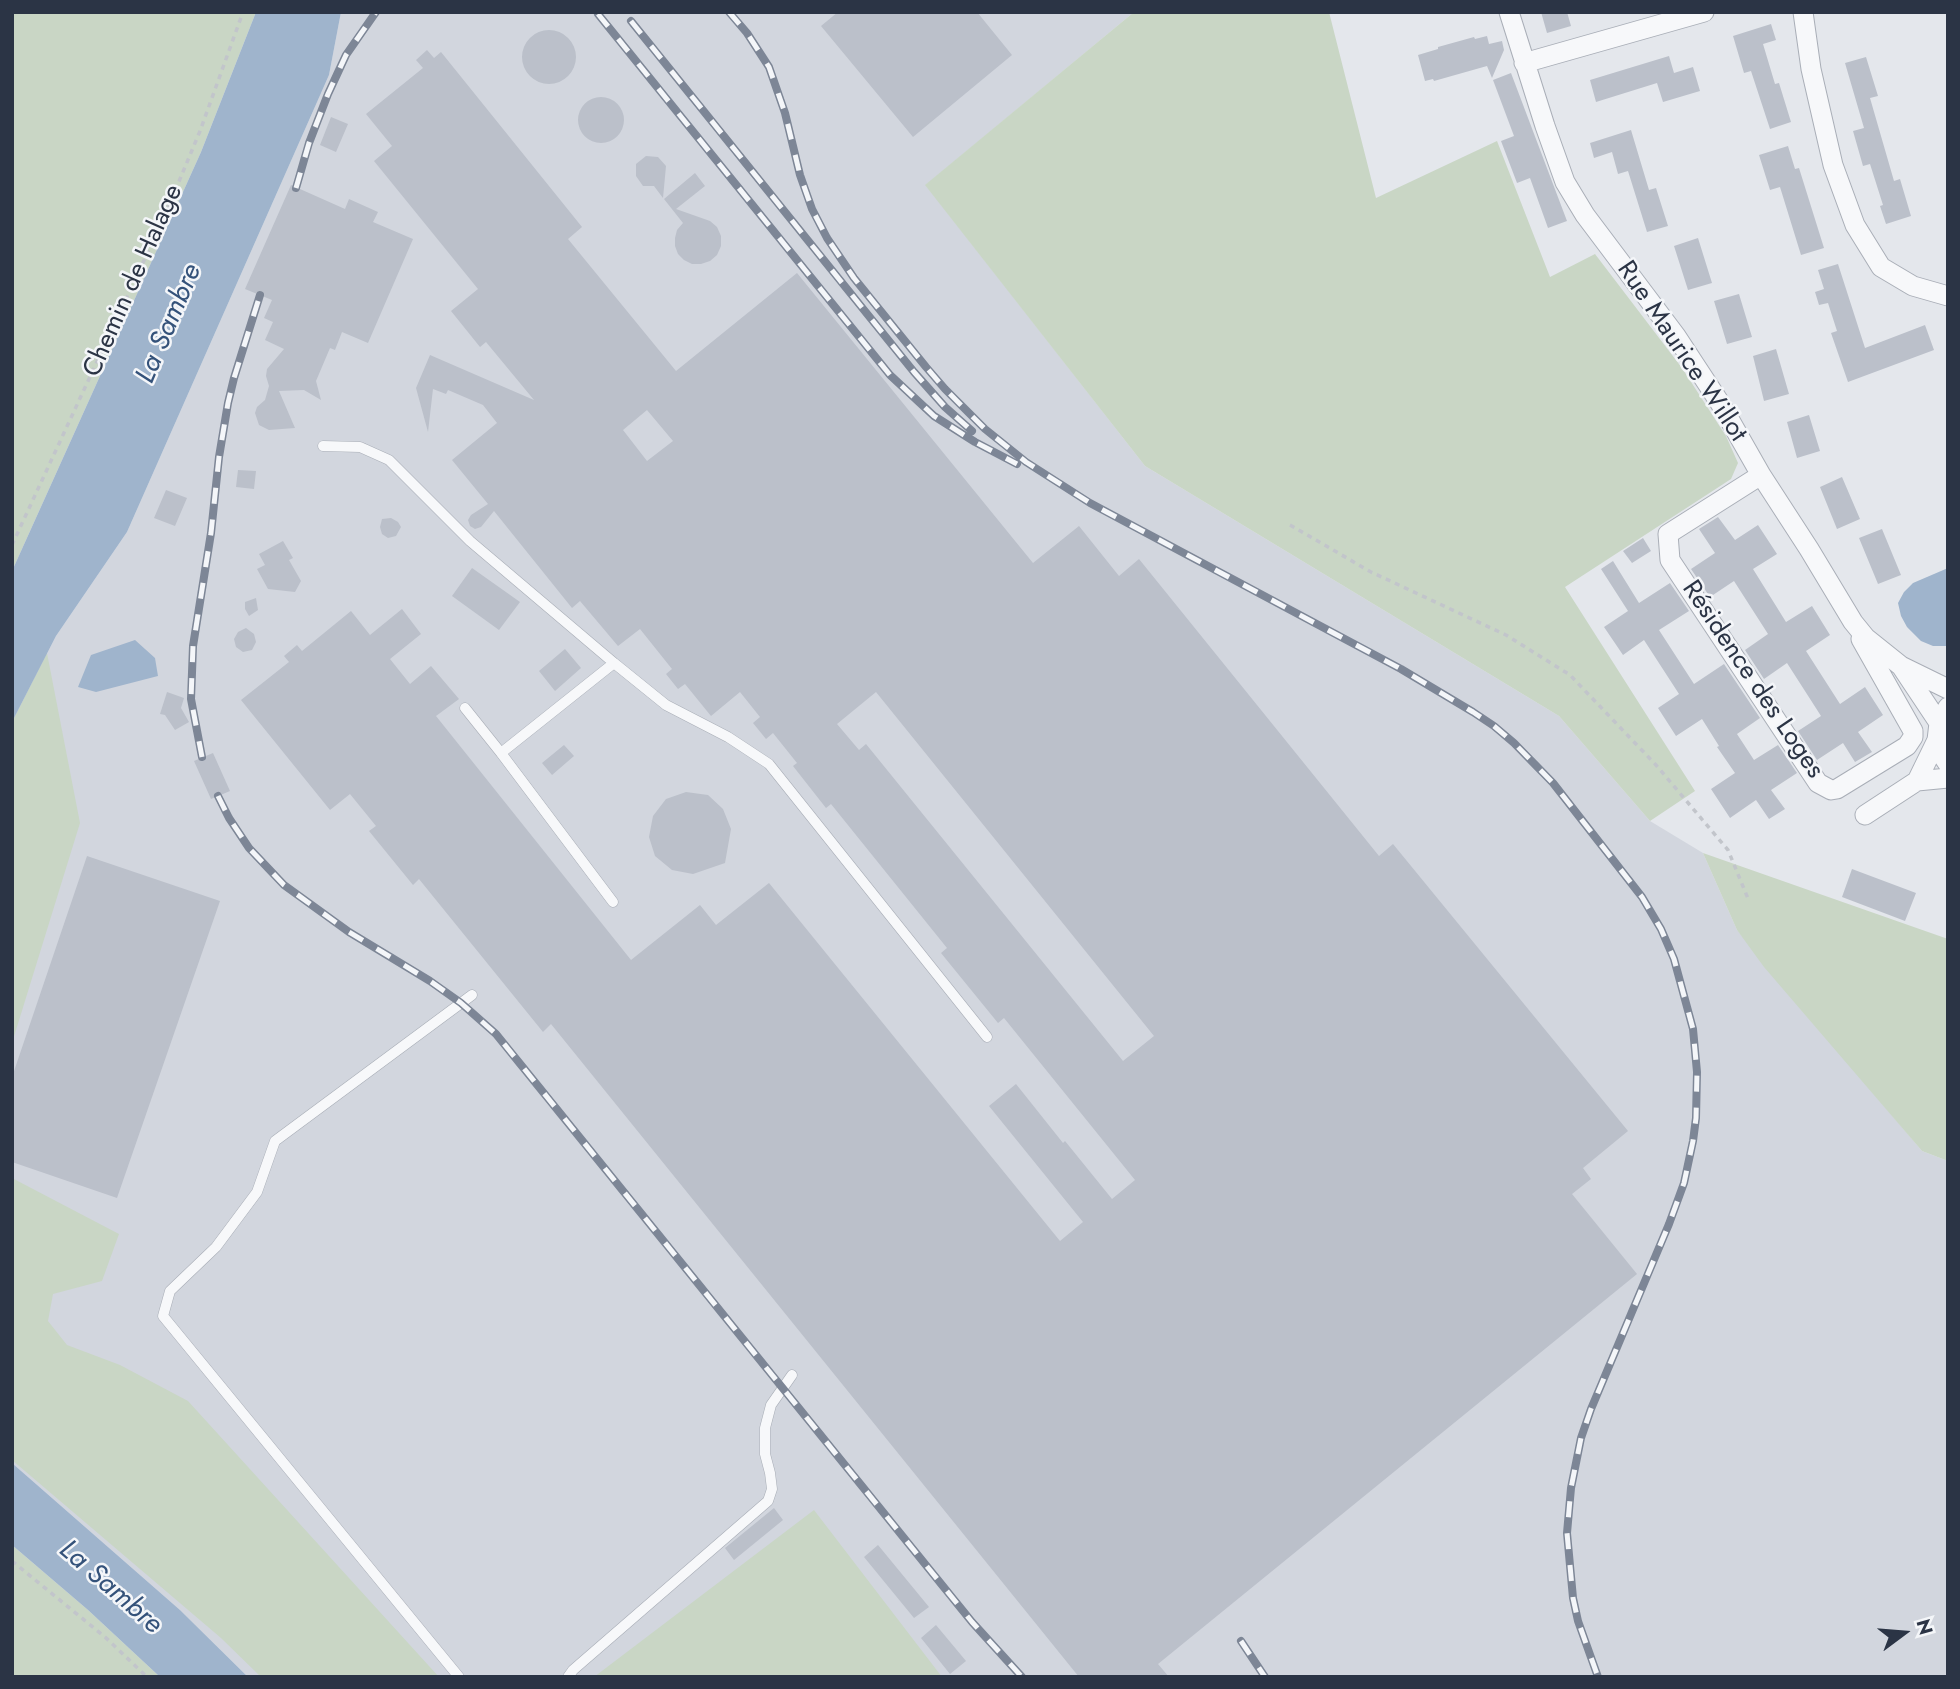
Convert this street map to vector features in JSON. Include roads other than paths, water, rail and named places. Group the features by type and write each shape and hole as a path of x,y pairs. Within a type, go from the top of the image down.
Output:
{"street":[{"name":"Rue Maurice Willot","path":"1508,12 1565,182 1585,215 1676,335 1853,622 1866,638 1901,666 1948,689"},
{"path":"1524,63 1704,12"},
{"path":"1803,12 1811,69 1833,165 1855,225 1881,267 1913,286 1948,296"},
{"name":"Résidence des Loges","path":"1761,475 1668,534 1671,560 1818,783 1831,790 1837,789 1907,746 1913,737 1913,731 1853,622"},
{"name":"Rue Maurice Willot","path":"1901,666 1941,723 1940,751 1948,764"},
{"path":"1917,780 1941,723"},
{"path":"1865,815 1917,780 1948,778"}],"lane":[{"path":"323,446 360,447 389,460 470,541 666,705 728,737 769,764 987,1037"},
{"path":"501,753 614,663"},
{"path":"465,708 613,902"},
{"path":"459,1677 163,1316 170,1291 216,1247 257,1192 275,1141 472,995"},
{"path":"568,1677 768,1501 772,1489 765,1454 765,1427 771,1405 792,1375"}],"water":[{"name":"La Sambre","path":"256,12 341,12 329,75 127,532 56,636 12,722 12,571 201,152"},
{"path":"1948,568 1948,646 1933,646 1921,641 1907,627 1898,603 1913,583"},
{"path":"135,640 155,658 158,676 96,692 78,687 91,655"},
{"name":"La Sambre","path":"12,1463 180,1610 248,1677 160,1677 12,1545"}],"railway":[{"path":"296,188 309,143 328,94 346,55 376,12"},
{"path":"729,12 747,33 769,67 785,113 800,175 812,209 827,238 854,278 926,367 985,429 1026,462 1090,503 1401,669 1494,726 1553,783 1642,897 1661,929 1674,959 1693,1029 1697,1072 1696,1118 1684,1183 1591,1409 1581,1438 1571,1488 1567,1533 1573,1598 1578,1621 1598,1677"},
{"path":"598,14 890,375 934,416 1017,464"},
{"path":"631,21 914,372 945,407 972,431"},
{"path":"202,757 191,699 193,646 228,403 260,295"},
{"path":"218,796 249,848 284,885 349,932 430,981 461,1003 496,1034 972,1622 1022,1677"},
{"path":"1241,1641 1265,1677"}]}
